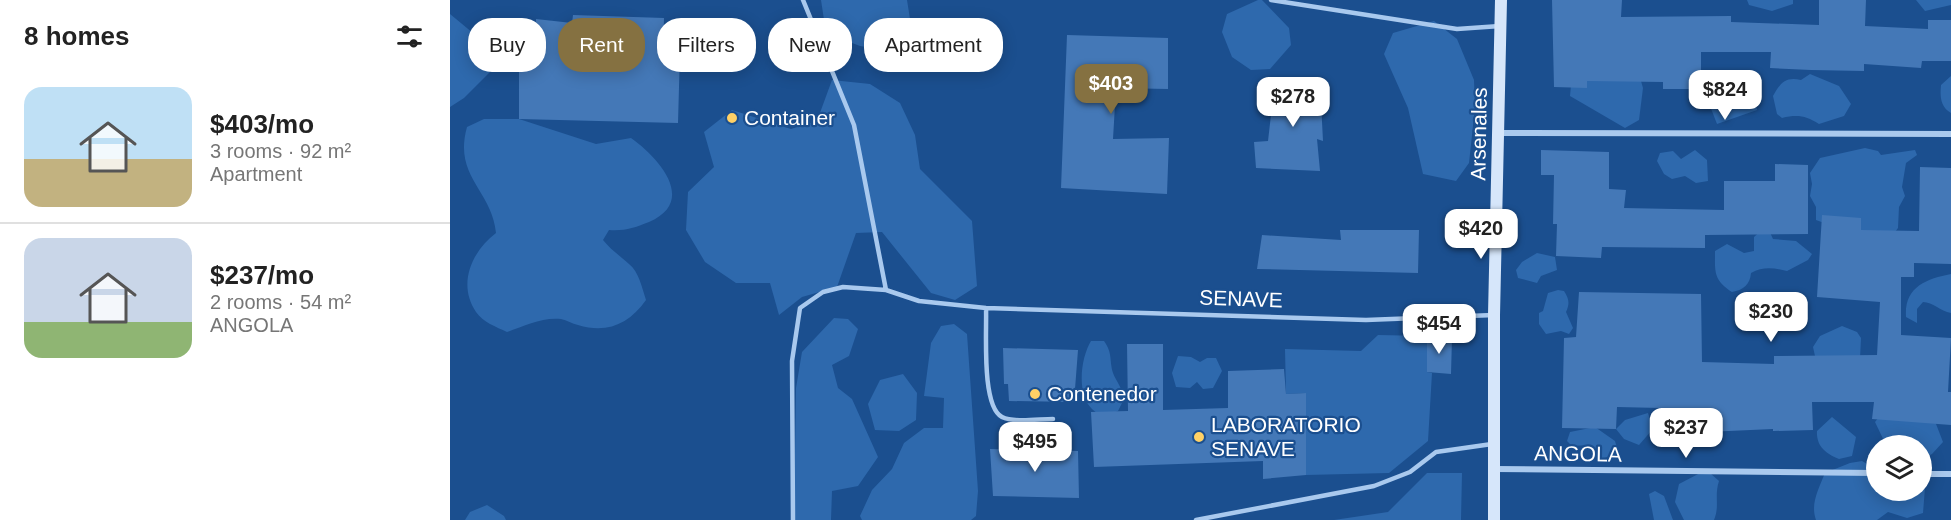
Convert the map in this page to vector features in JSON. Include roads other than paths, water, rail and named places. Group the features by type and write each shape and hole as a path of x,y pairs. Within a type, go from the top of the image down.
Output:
{"main road":[{"name":"Arsenales","path":"1494,520 1494,315 1501,0"}],"street":[{"path":"1499,133 1951,134"},
{"name":"ANGOLA","path":"1495,469 1866,474"},
{"path":"1932,474 1951,474"}],"lane":[{"path":"803,0 854,125 886,290"},
{"path":"1271,0 1457,29 1500,26"},
{"name":"SENAVE","path":"793,520 792,361 800,308 823,292 843,287 886,290 919,301 986,308 1366,320 1494,315"},
{"path":"986,308 988,396 994,411 1004,418 1053,419"},
{"path":"1196,520 1374,486 1410,472 1437,452 1494,444"}],"place":[{"name":"Container","path":"732,118"},
{"name":"Contenedor","path":"1035,394"},
{"name":"LABORATORIO SENAVE","path":"1199,437"}]}
